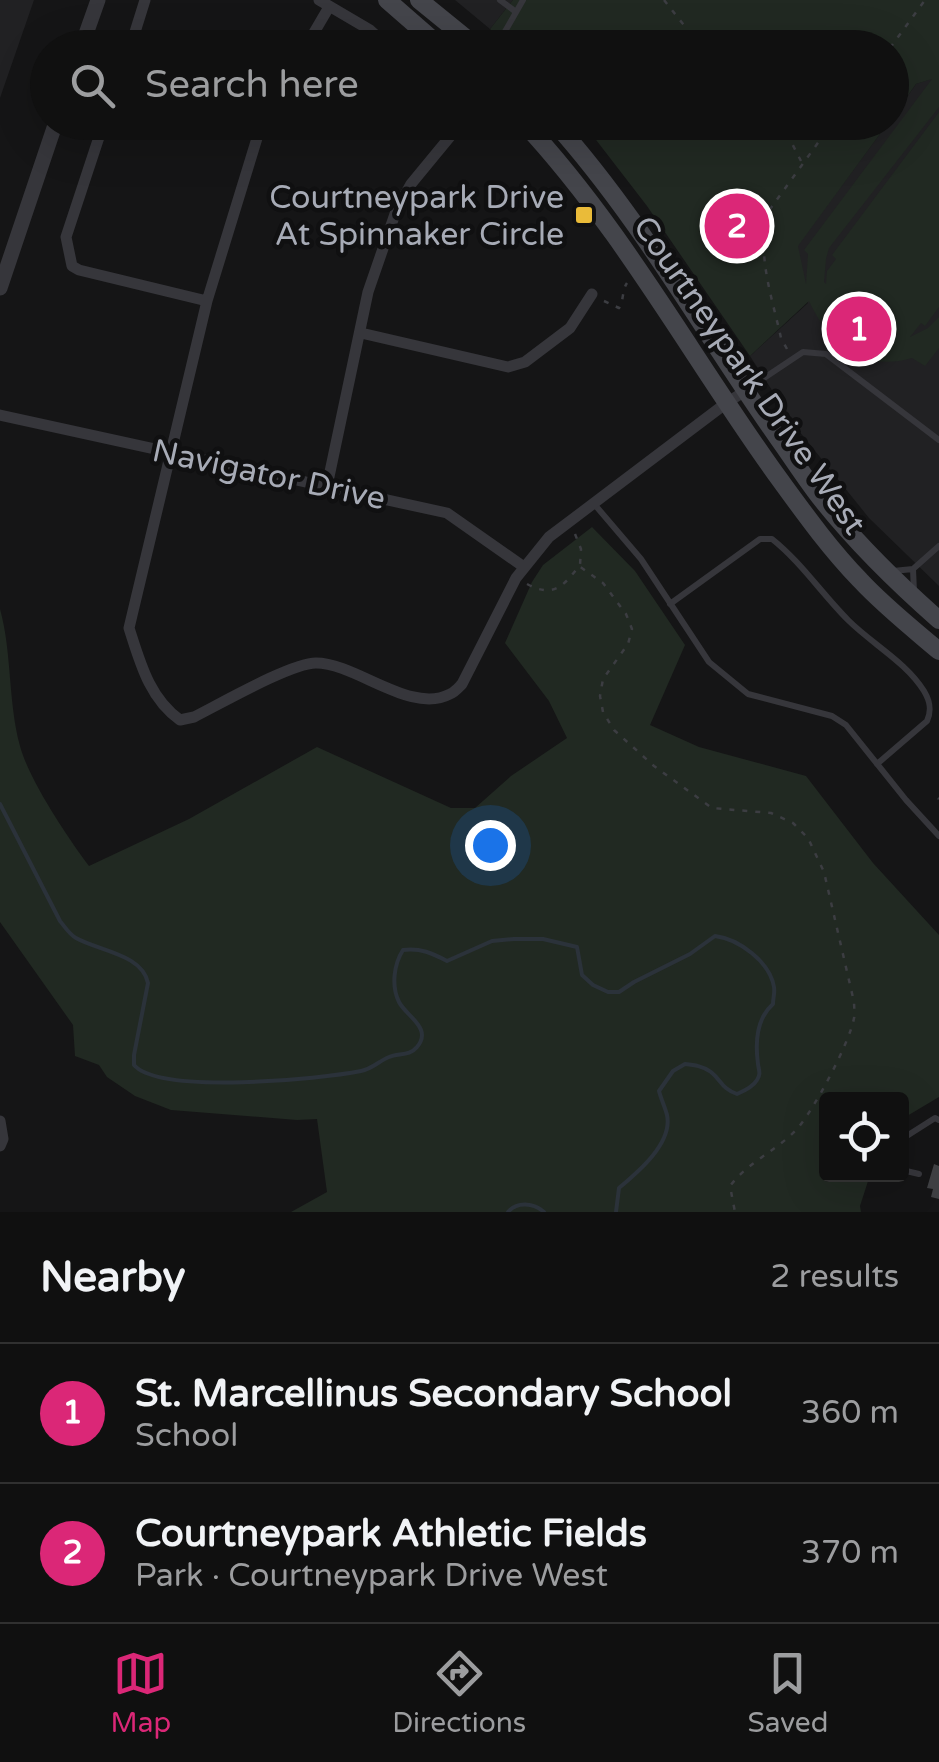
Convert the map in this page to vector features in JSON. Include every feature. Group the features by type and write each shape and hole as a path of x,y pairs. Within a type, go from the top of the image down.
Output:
{"main road":[{"path":"387,0 421,30"},
{"path":"419,0 456,30"},
{"name":"Courtneypark Drive West","path":"540,140 612,228 726,404 813,525 860,581 939,651"},
{"name":"Courtneypark Drive West","path":"569,140 649,242 745,391 822,500 886,572 939,620"}],"street":[{"path":"87,30 98,0"},
{"path":"136,30 146,0"},
{"path":"313,30 324,4 370,30"},
{"path":"0,288 50,140"},
{"path":"98,140 66,237 72,266 207,301"},
{"path":"256,140 207,301 128,628 145,677 164,709 180,720 313,662 332,665 410,696 434,698 450,694 462,684 520,572 549,537 745,391"},
{"path":"328,486 368,292 396,211 411,184 447,140"},
{"path":"361,333 508,368 525,362 570,328 592,294"},
{"name":"Navigator Drive","path":"0,415 447,513 520,572"},
{"path":"0,1121 0,1146"}],"lane":[{"path":"500,0 516,12"},
{"path":"506,30 523,0"},
{"path":"745,391 803,352 826,354 939,440"},
{"path":"593,503 641,559 709,662 748,694 832,716 846,725 939,836"},
{"path":"670,604 760,539 772,539 849,621 906,670 929,702 931,712 927,721 877,764"},
{"path":"886,572 913,570 939,546"},
{"path":"913,570 914,598"},
{"path":"909,1135 934,1118 939,1120"},
{"path":"909,1172 919,1174"}],"path":[{"path":"664,0 688,30"},
{"path":"904,30 926,0"},
{"path":"790,140 802,163"},
{"path":"792,360 781,338 762,248 762,230 768,212 819,140"},
{"path":"592,294 618,308 627,283"},
{"path":"520,572 540,591 566,584 579,566 581,549 569,520"},
{"path":"579,566 603,583 632,629 628,644 603,679 603,712 614,730 654,766 712,808 771,813 793,824 808,838 824,872 854,1002 854,1018 814,1107 796,1130 738,1175 730,1186 735,1212"}],"shaded area":[{"path":"0,0 34,0 0,98"},
{"path":"455,0 513,0 490,29"},
{"path":"513,0 939,0 939,107 829,248 824,282 836,259 832,255 939,112 939,307 925,326 921,323 910,337 939,317 939,348 925,366 912,358 894,362 862,357 837,341 809,301 750,356 647,206 596,140 876,140 798,246 806,284 808,254 804,250 886,140 909,140 909,110 932,79 916,84 909,94 909,30 490,29"},
{"path":"939,76 939,586 869,518 795,426 750,356 808,303 797,246 875,140 909,140 909,94 916,84"},
{"path":"592,527 635,571 685,645 650,725 699,747 806,776 873,863 939,935 939,1097 909,1115 909,1092 819,1092 819,1182 868,1182 861,1212 291,1212 327,1192 317,1119 171,1110 135,1096 107,1077 99,1065 75,1056 73,1025 0,922 0,609 20,746 50,808 89,866 189,819 317,747 451,808 475,808 511,776 567,738 549,701 505,643 543,565"}],"building":[{"path":"934,1164 939,1166 939,1199 931,1197 933,1189 927,1188"}],"waterway":[{"path":"0,804 67,930 76,938 129,959 144,973 148,983 134,1065 175,1080 312,1078 365,1070 389,1057 411,1052 422,1034 399,1002 395,989 396,968 403,950 426,952 447,961 492,941 543,939 577,947 582,975 608,992 619,992 715,936 743,947 760,961 774,987 773,1004 758,1031 758,1078 737,1094 702,1067 685,1064 673,1071 659,1091 667,1115 665,1136 652,1156 619,1188 616,1212"},
{"path":"508,1212 526,1204 544,1212"}],"place":[{"name":"Courtneypark Drive At Spinnaker Circle","path":"584,215"},
{"name":"Courtneypark Athletic Fields","path":"737,226"},
{"name":"St. Marcellinus Secondary School","path":"859,329"}]}
